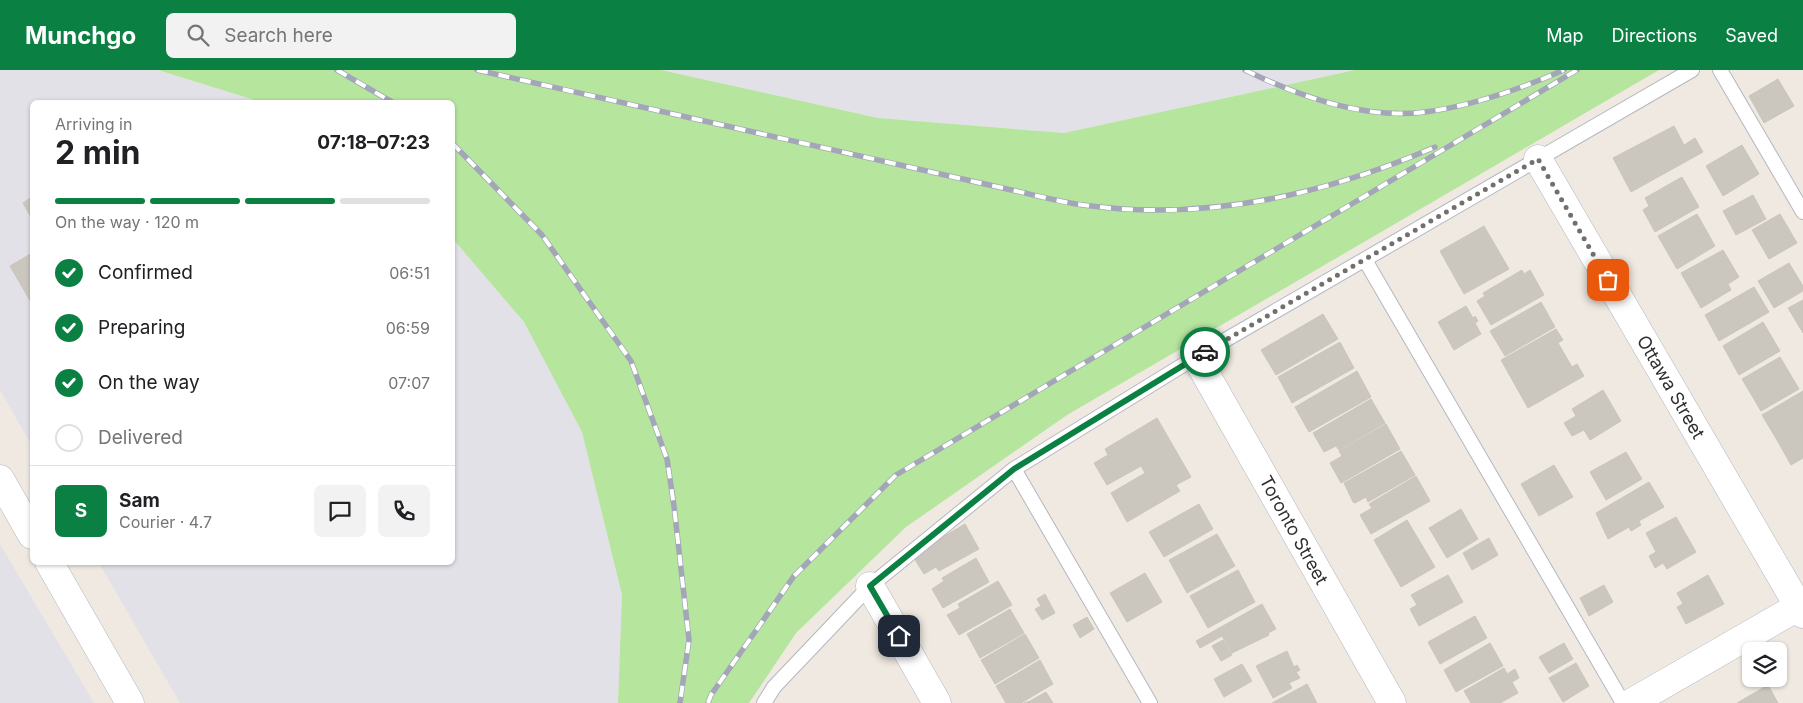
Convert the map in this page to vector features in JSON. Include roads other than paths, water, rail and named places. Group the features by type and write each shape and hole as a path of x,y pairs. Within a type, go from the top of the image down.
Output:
{"street":[{"name":"Ottawa Street","path":"1538,159 1802,608"},
{"name":"Toronto Street","path":"1196,357 1392,703"},
{"path":"0,479 30,532"},
{"path":"50,565 130,703"},
{"path":"870,586 937,703"},
{"path":"1631,703 1802,608"}],"lane":[{"path":"764,703 774,687 870,586 1014,469 1196,357 1692,70"},
{"path":"1720,70 1803,212"},
{"path":"1365,260 1623,703"},
{"path":"1014,469 1150,703"}],"railway":[{"path":"337,70 389,100"},
{"path":"477,70 1058,201 1129,209 1174,210 1219,207 1263,200 1307,191 1350,179 1435,147"},
{"path":"1245,70 1287,89 1332,104 1356,109 1402,114 1460,106 1513,90 1564,70"},
{"path":"708,703 711,695 794,576 896,475 1577,70"},
{"path":"455,146 542,235 631,361 667,459 674,506 689,640 680,703"}]}
